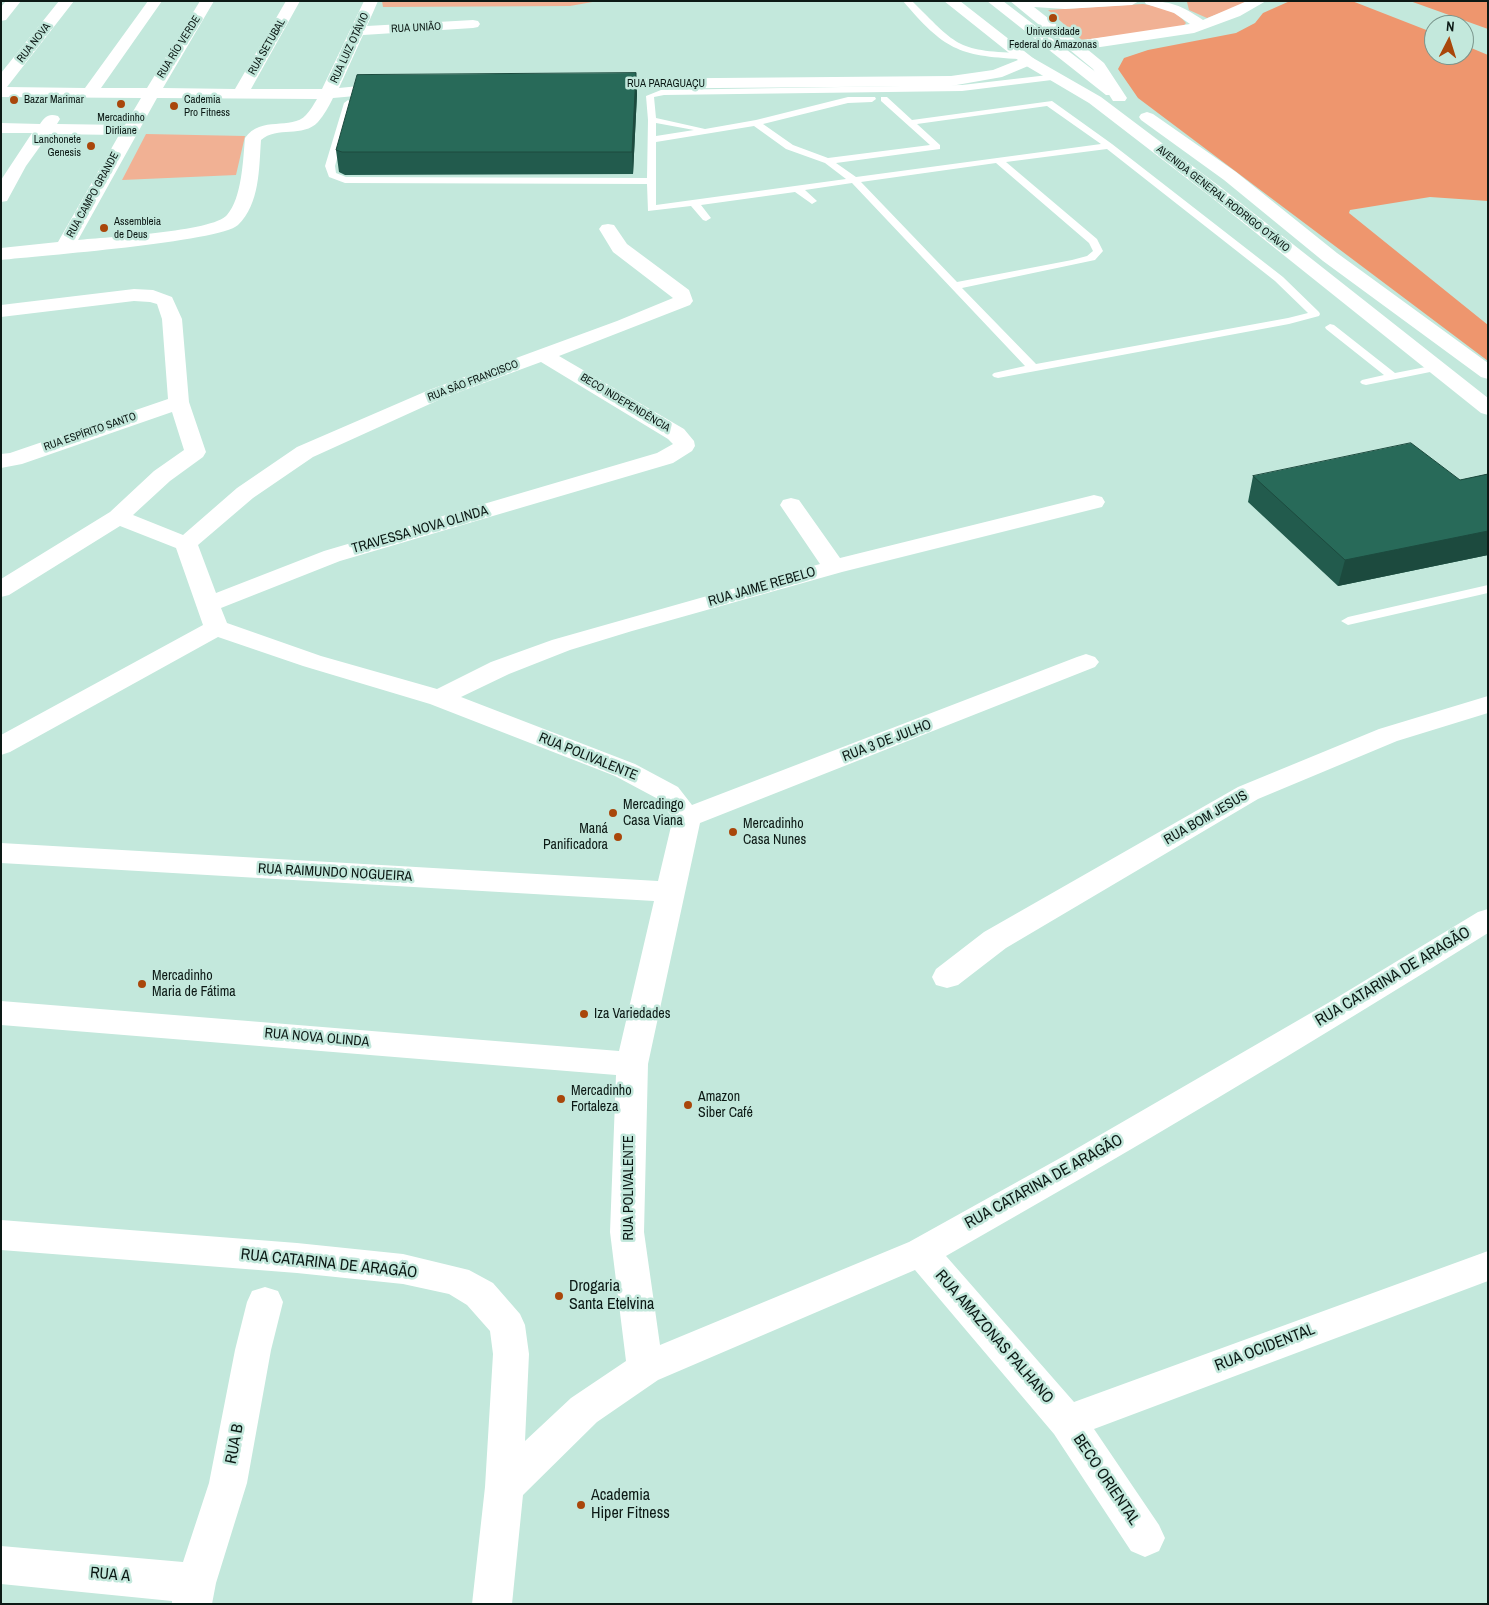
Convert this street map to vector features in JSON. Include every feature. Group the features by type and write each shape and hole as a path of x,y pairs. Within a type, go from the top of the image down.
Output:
{"street":[{"path":"1,17 14,1"},
{"name":"RUA NOVA","path":"1,84 67,1"},
{"path":"90,92 155,1"},
{"name":"RUA RÍO VERDE","path":"151,92 207,1"},
{"name":"RUA SETUBAL","path":"240,94 293,1"},
{"name":"RUA LUIZ OTÁVIO","path":"65,247 197,233 229,224 236,217 245,201 253,138 260,131 269,128 309,122 328,94 359,31 371,1"},
{"name":"AVENIDA GENERAL RODRIGO OTÁVIO","path":"951,1 1024,59 1095,100 1488,409"},
{"path":"970,1 1010,34 1028,46 1041,49 1112,42 1173,33 1202,26 1259,1"},
{"name":"AVENIDA GENERAL RODRIGO OTÁVIO","path":"994,1 1119,98 1230,176 1330,257 1488,373"},
{"path":"1017,2 1065,5 1132,1"},
{"path":"1151,1 1180,6 1202,26"},
{"name":"AVENIDA GENERAL RODRIGO OTÁVIO","path":"1017,2 1099,66 1119,98"},
{"name":"RUA UNIÃO","path":"359,31 473,24"},
{"path":"1099,66 1112,42"},
{"name":"RUA PARAGUAÇU","path":"583,84 952,81 996,74 1024,59"},
{"path":"1,92 328,94 375,88 403,87"},
{"path":"1,197 26,150 73,92"},
{"name":"RUA CAMPO GRANDE","path":"65,247 151,92"},
{"path":"1,128 130,130"},
{"name":"RUA SÃO FRANCISCO","path":"186,544 246,493 305,452 436,394 624,325 683,301 682,294 620,248 608,229"},
{"path":"1,254 65,247"},
{"path":"1,311 134,295 161,298 165,301 172,319 179,402 195,452 162,476 118,516 1,590"},
{"name":"BECO INDEPENDÊNCIA","path":"542,354 683,440 684,446 679,451 665,458 637,466"},
{"name":"RUA ESPÍRITO SANTO","path":"1,461 179,402"},
{"name":"TRAVESSA NOVA OLINDA","path":"1,746 212,617 332,556 637,466"},
{"name":"RUA JAIME REBELO","path":"439,698 500,668 561,645 623,626 834,567 1094,502"},
{"path":"791,505 834,567"},
{"path":"118,516 186,544 212,617"},
{"name":"RUA POLIVALENTE","path":"212,617 312,661 439,698 625,770 668,793 686,817 632,1064 627,1232 645,1368"},
{"name":"RUA 3 DE JULHO","path":"686,817 871,748 1086,662"},
{"name":"RUA BOM JESUS","path":"947,977 995,940 1248,793 1388,735 1485,708"},
{"name":"RUA RAIMUNDO NOGUEIRA","path":"1,853 669,892"},
{"name":"RUA CATARINA DE ARAGÃO","path":"504,1487 584,1410 645,1368 921,1252 1108,1147 1340,1011 1488,919"},
{"name":"RUA NOVA OLINDA","path":"1,1013 632,1064"},
{"name":"RUA CATARINA DE ARAGÃO","path":"1,1235 297,1258 403,1269 457,1281 480,1294 507,1325 511,1354 504,1487 492,1604"},
{"name":"RUA AMAZONAS PALHANO","path":"921,1252 1067,1422"},
{"name":"RUA OCIDENTAL","path":"1067,1422 1476,1270"},
{"name":"RUA B","path":"194,1593 228,1483 252,1350 265,1302"},
{"name":"BECO ORIENTAL","path":"1067,1422 1145,1538"},
{"name":"RUA A","path":"1,1565 194,1593"}],"lane":[{"path":"907,1 953,44 970,51 1024,59"},
{"path":"949,156 854,180 651,209 652,120 650,96 664,92 968,88 1060,79"},
{"path":"923,98 1028,87 1060,79"},
{"path":"798,90 804,99 806,110"},
{"path":"651,140 756,123 848,100 889,99 909,123 949,156"},
{"path":"348,103 330,166 332,175 344,180 651,182"},
{"path":"909,123 1049,103 1109,146 1279,280 1315,314 1289,321 998,375"},
{"path":"652,120 712,131"},
{"path":"756,123 781,145 796,152 828,161 949,156 998,160 1109,146"},
{"path":"955,286 1073,263 1091,258 1098,251 1093,241 998,160"},
{"path":"828,161 854,180 1033,368"},
{"path":"797,188 812,202"},
{"path":"694,203 706,218"},
{"path":"1330,327 1393,377"},
{"path":"1366,382 1436,368"},
{"path":"1348,621 1488,589"}],"shaded area":[{"path":"382,1 598,1 570,6 383,7"},
{"path":"1253,1 1207,18 1189,10 1187,2"},
{"path":"1290,1 1352,1 1424,29 1424,65 1474,65 1474,49 1488,55 1488,201 1430,197 1350,210 1349,213 1488,325 1488,361 1138,98 1118,69 1124,58 1148,50 1236,33 1255,23 1263,13"},
{"path":"1410,1 1488,1 1488,29 1474,24 1474,15 1449,15"},
{"path":"1143,4 1172,12 1186,23 1182,28 1082,40 1048,10"},
{"path":"146,134 245,136 236,175 122,180"}],"building":[{"path":"636,73 632,152 342,152 336,150 357,75"},
{"path":"1411,443 1460,480 1488,474 1488,531 1345,560 1253,476"}],"place":[{"name":"Universidade Federal do Amazonas","path":"1053,18"},
{"name":"Bazar Marimar","path":"14,100"},
{"name":"Mercadinho Dirliane","path":"121,104"},
{"name":"Cademia Pro Fitness","path":"174,106"},
{"name":"Lanchonete Genesis","path":"91,146"},
{"name":"Assembleia de Deus","path":"104,228"},
{"name":"Mercadingo Casa Viana","path":"613,813"},
{"name":"Mercadinho Casa Nunes","path":"733,832"},
{"name":"Maná Panificadora","path":"618,837"},
{"name":"Mercadinho Maria de Fátima","path":"142,984"},
{"name":"Iza Variedades","path":"584,1014"},
{"name":"Mercadinho Fortaleza","path":"561,1099"},
{"name":"Amazon Siber Café","path":"688,1105"},
{"name":"Drogaria Santa Etelvina","path":"559,1296"},
{"name":"Academia Hiper Fitness","path":"581,1505"}]}
